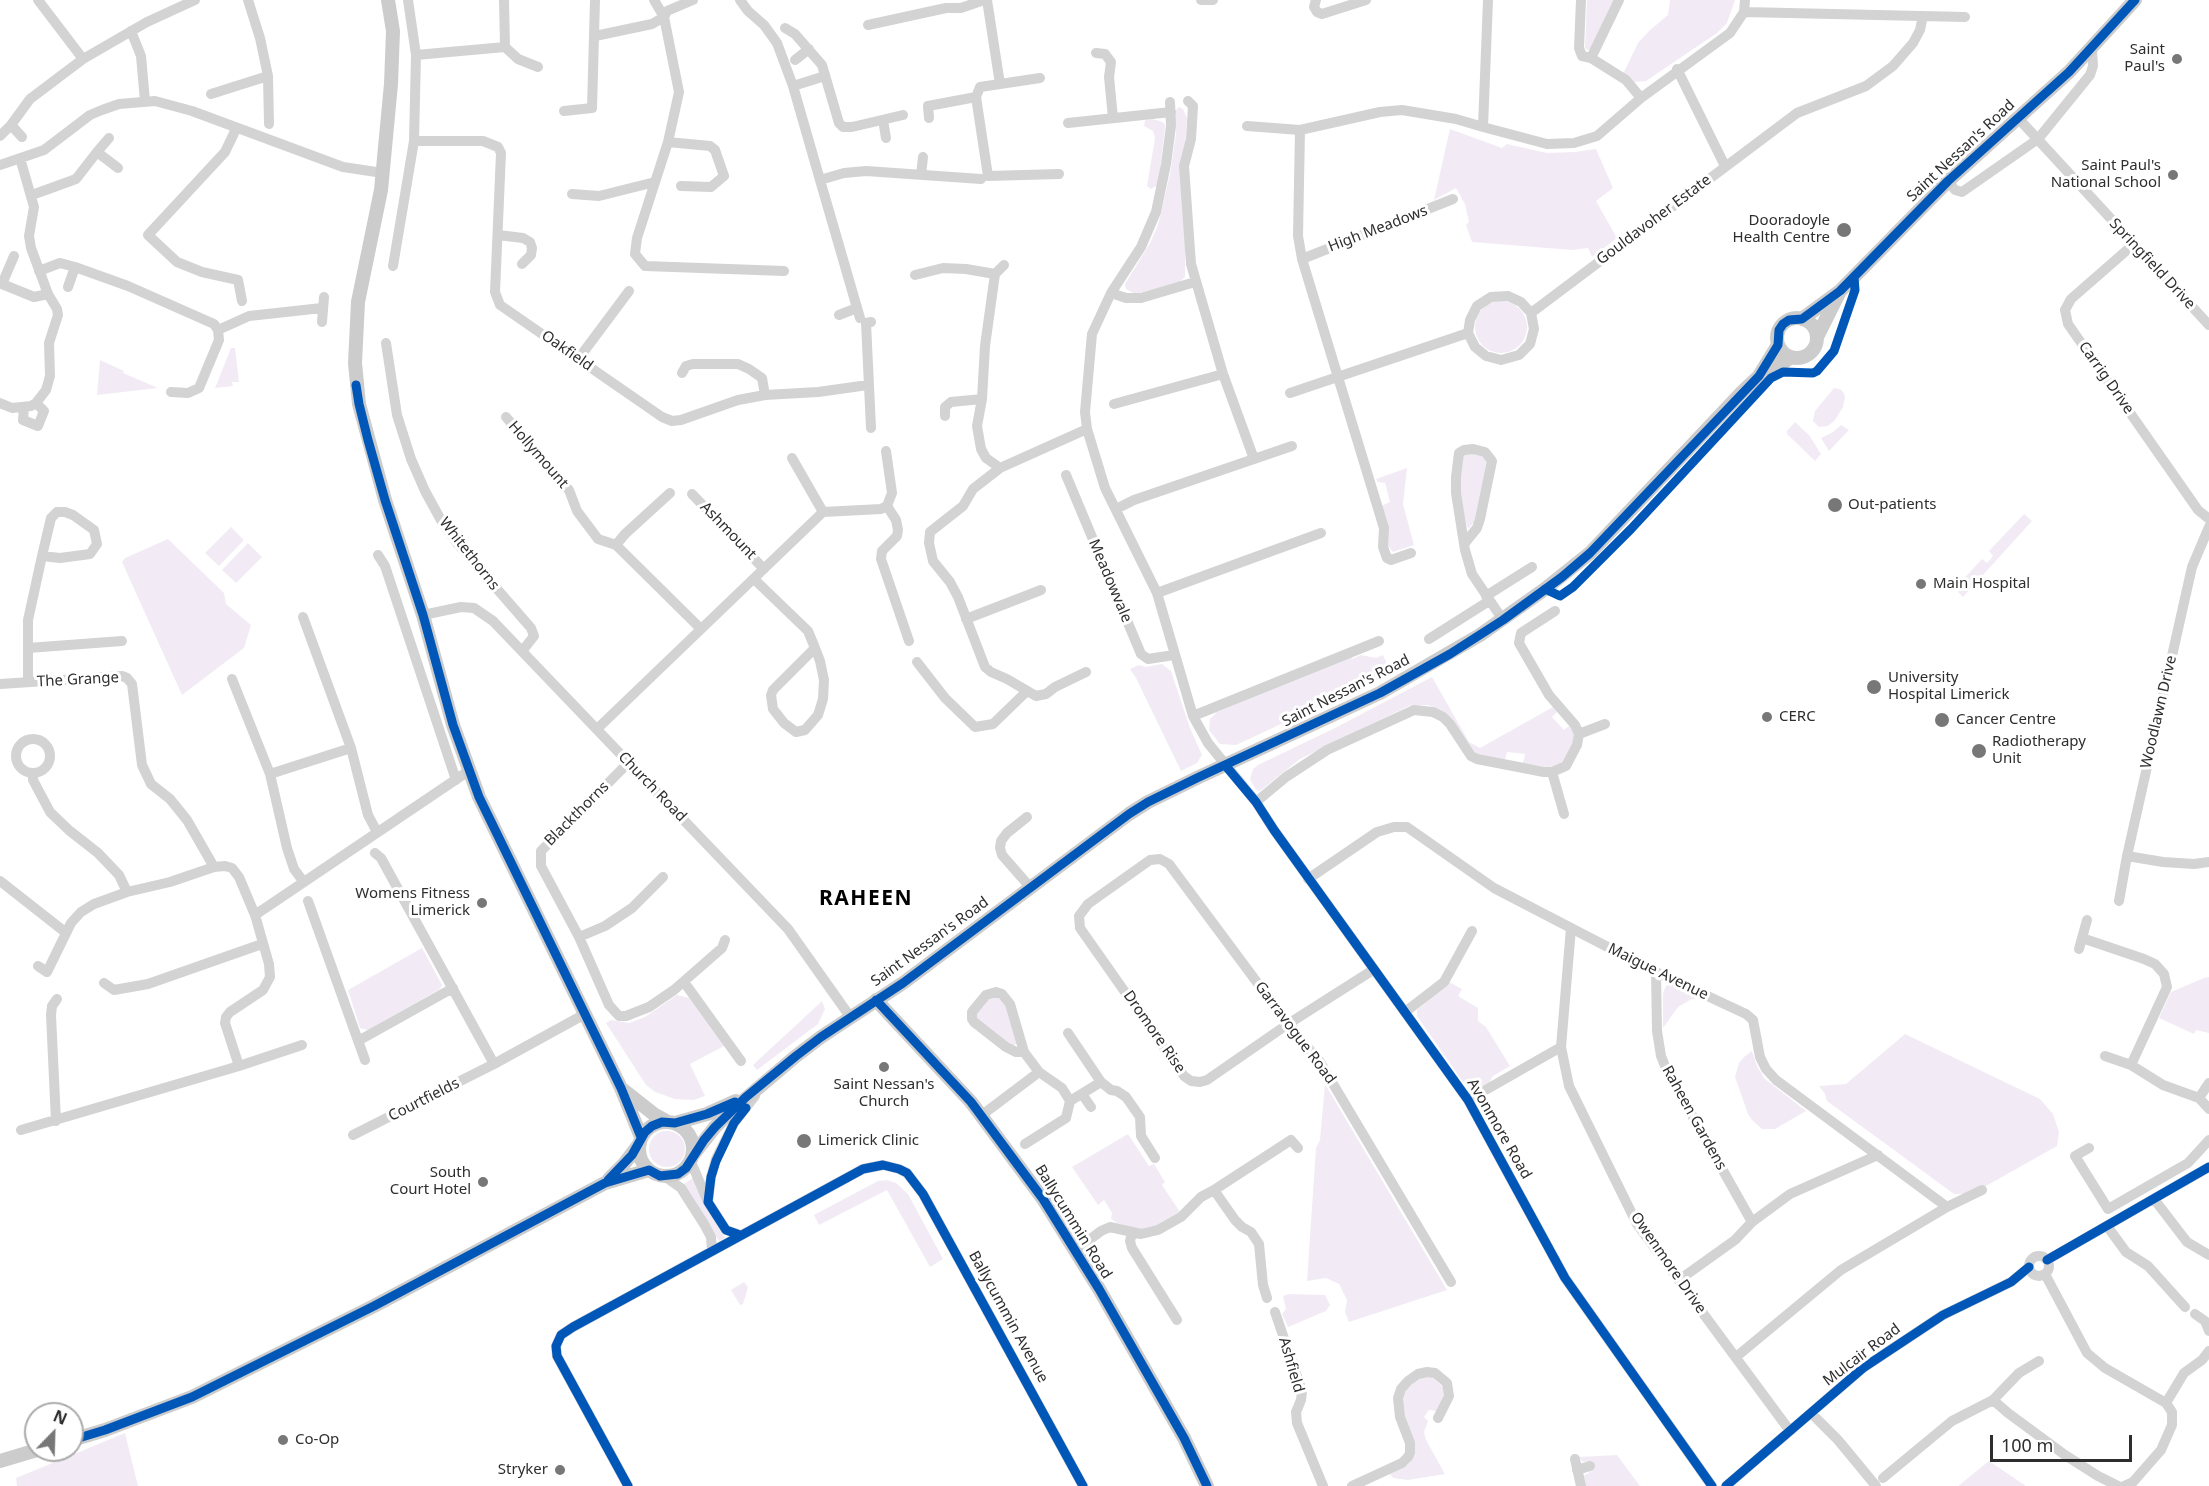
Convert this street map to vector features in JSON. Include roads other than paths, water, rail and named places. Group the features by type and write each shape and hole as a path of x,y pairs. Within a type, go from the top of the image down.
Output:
{"main road":[{"path":"388,0 393,31 383,173 372,242 358,302 356,385 368,440 423,615 453,726 479,797 621,1088 641,1140 640,1156 649,1170 664,1176 678,1174 715,1127 746,1097"},
{"name":"Saint Nessan's Road","path":"1802,318 1840,291 1948,181 2092,49 2135,0"},
{"name":"Saint Nessan's Road","path":"1817,337 1840,291"},
{"path":"1802,318 1812,324 1817,337 1816,346 1804,357 1791,357 1783,352 1779,345 1779,330 1789,320 1802,318"},
{"name":"Saint Nessan's Road","path":"746,1097 821,1036 903,982 1148,802 1380,693 1450,654 1503,620 1562,577 1590,553 1759,376 1779,345"},
{"name":"Saint Nessan's Road","path":"1759,376 1775,369 1791,357"},
{"name":"Ballycummin Road","path":"876,1000 982,1114 1043,1199 1076,1250 1184,1438 1208,1486"},
{"path":"621,1088 655,1114 687,1131 692,1138 692,1158"},
{"path":"605,1183 624,1164 652,1126 707,1114 746,1097"},
{"path":"84,1436 192,1397 384,1301 605,1183 649,1170"},
{"path":"0,1461 24,1454"}],"street":[{"path":"38,0 82,59"},
{"path":"0,136 30,99 82,59 167,12 195,0"},
{"path":"248,0 260,38 268,76 269,124"},
{"path":"393,266 414,141 416,55 408,0"},
{"path":"504,0 505,47"},
{"path":"564,111 592,108 596,36 595,0"},
{"path":"654,0 664,17 679,92 668,142 637,238 635,254 645,266 784,271"},
{"path":"596,36 652,24 664,17 668,11 693,0"},
{"path":"740,0 748,11 764,25 777,43 793,86 859,313 839,315"},
{"path":"868,25 943,4 961,8 985,0 1000,84"},
{"path":"1201,0 1213,0"},
{"path":"1316,0 1314,7 1322,14 1366,0"},
{"path":"1483,127 1488,0"},
{"path":"1581,0 1579,48 1582,56 1591,58 1626,80 1641,98"},
{"path":"1591,58 1619,0"},
{"path":"1247,126 1300,130 1380,112 1402,110 1456,118 1547,144 1574,144 1598,136 1677,69 1730,33 1744,12 1745,0"},
{"path":"1744,12 1965,17"},
{"name":"Gouldavoher Estate","path":"1531,313 1797,113 1866,86 1893,66 1913,43 1920,30 1923,16"},
{"path":"785,28 795,34 822,65 839,123 843,127 903,115"},
{"path":"131,31 141,56 145,101"},
{"path":"416,55 505,47 518,58 538,67"},
{"path":"795,60 809,49"},
{"path":"1948,181 1955,190 1962,192 2038,139 2090,75 2093,66 2092,49"},
{"path":"1096,53 1105,54 1111,62 1109,77 1113,118"},
{"name":"Gouldavoher Estate","path":"1677,69 1725,166"},
{"path":"211,94 268,76"},
{"path":"793,86 825,76"},
{"path":"1040,78 980,87 976,97 988,176 1059,174"},
{"path":"929,118 928,106 976,97"},
{"path":"0,165 44,150 90,115 119,104 145,101 172,105 343,167 383,173"},
{"path":"1188,101 1193,105 1191,139 1184,166 1191,264 1223,374 1254,459"},
{"path":"1068,123 1113,118 1171,107 1164,173 1156,212 1142,247 1111,293 1092,334 1085,412 1105,488 1157,593 1193,716 1208,743 1225,765"},
{"name":"Springfield Drive","path":"2018,118 2209,325"},
{"path":"883,120 886,138"},
{"path":"11,125 22,137"},
{"path":"236,129 225,152 148,235 177,262 202,272 238,280 242,301"},
{"path":"1300,130 1298,236 1302,259 1384,528 1383,547 1387,558 1395,560 1412,553"},
{"path":"32,195 76,179 109,138"},
{"name":"Oakfield","path":"414,141 483,141 498,147 501,153 495,292 500,305 662,417 672,421 681,420 738,400 765,395 818,392 868,385"},
{"path":"668,142 710,146 715,150 724,176 711,187 681,186"},
{"path":"97,152 118,168"},
{"path":"921,175 923,157"},
{"path":"0,403 12,408 24,407 36,403 46,390 49,381 49,343 58,315 39,271 29,236 34,207 20,158"},
{"path":"820,180 844,173 866,171 981,179"},
{"path":"572,194 599,196 655,182"},
{"name":"High Meadows","path":"1302,259 1453,200"},
{"path":"498,235 523,238 530,242 531,255 522,264"},
{"name":"Carrig Drive","path":"2134,244 2071,299 2066,310 2068,324 2198,510 2209,519"},
{"path":"14,256 3,284 34,297 48,294"},
{"path":"39,271 60,263 75,267 214,324 220,338 198,388 188,393 171,392"},
{"path":"1000,468 986,458 978,440 977,426 995,274 1004,265"},
{"path":"68,287 75,267"},
{"path":"915,275 943,268 995,274"},
{"path":"1111,293 1126,298 1142,298 1195,282"},
{"path":"579,358 629,291"},
{"path":"1508,296 1521,302 1531,313 1534,329 1530,344 1519,355 1501,360 1486,356 1468,333 1470,320 1478,306 1491,297 1508,296"},
{"path":"218,330 249,316 323,302 321,322"},
{"path":"871,322 866,323 872,428"},
{"path":"1290,393 1468,333"},
{"name":"Whitethorns","path":"386,343 398,415 411,459 425,491 457,543 531,628 534,636 523,650"},
{"path":"682,373 686,366 693,364 738,364 762,378 765,395"},
{"path":"1114,404 1223,374"},
{"path":"945,416 945,407 951,402 982,399"},
{"path":"24,407 23,420 38,426 45,411 36,403"},
{"name":"Hollymount","path":"506,417 569,490 577,511 598,538 616,545 701,629"},
{"path":"1086,672 1046,694 1036,696 1026,692 1018,684 991,672 985,667 950,582 933,561 929,543 930,532 963,506 973,489 1000,468 1088,429"},
{"path":"1116,509 1134,500 1292,446"},
{"path":"1464,544 1477,528 1492,461 1485,452 1473,449 1459,453 1458,459 1456,493 1464,544 1472,574 1503,620"},
{"path":"792,458 823,512 881,509 887,506 892,493 886,451"},
{"name":"Meadowvale","path":"1066,475 1141,654 1148,659 1174,655"},
{"path":"616,545 670,493"},
{"name":"Ashmount","path":"692,494 764,569"},
{"path":"887,506 896,520 898,530 897,536 882,551 880,559 909,640"},
{"name":"The Grange","path":"28,682 28,620 42,556 51,518 57,512 73,515 94,530 97,544 90,554 60,558 42,556"},
{"name":"Ashmount","path":"597,729 823,512"},
{"name":"Woodlawn Drive","path":"2119,901 2192,567 2209,527"},
{"path":"1157,593 1321,533"},
{"path":"378,555 385,566 456,780"},
{"path":"1429,639 1532,567"},
{"name":"Ashmount","path":"753,579 808,631 815,648 824,680 824,699 818,715 805,730 796,732 773,710 771,695 773,690 815,648"},
{"path":"966,619 1041,590"},
{"name":"Church Road","path":"423,615 449,608 474,608 484,613 523,650 788,929 851,1018"},
{"path":"1256,802 1286,777 1327,750 1413,710 1433,712 1450,724 1471,756 1552,772 1566,765 1572,758 1579,734 1575,725 1549,695 1519,643 1521,633 1555,611"},
{"path":"303,617 351,748 368,815 377,832"},
{"path":"28,648 122,641"},
{"path":"1193,716 1379,641"},
{"path":"917,662 945,698 975,727 993,724 1026,692"},
{"name":"The Grange","path":"0,684 122,676 127,678 132,684 142,765 151,784 170,799 187,820 214,867"},
{"path":"232,679 270,774 294,869 303,881"},
{"path":"1579,734 1605,724"},
{"path":"270,774 351,748"},
{"name":"Blackthorns","path":"628,763 541,851 541,866 579,938 609,1005 620,1016 649,1007 684,982"},
{"name":"Avonmore Road","path":"1225,765 1256,802 1308,879 1468,1100 1565,1278 1712,1486"},
{"path":"255,915 470,770"},
{"path":"33,772 33,780 50,812 112,867 119,875 127,892"},
{"path":"1552,772 1564,814"},
{"path":"1027,817 1007,833 1001,841 1000,848 1002,855 1030,887"},
{"name":"Maigue Avenue","path":"1308,879 1377,832 1394,827 1407,827 1494,888 1656,972 1746,1014 1752,1020 1760,1057 1766,1069 1776,1080 1878,1155"},
{"path":"375,853 381,858 494,1064"},
{"path":"2127,856 2163,862 2194,864 2209,862"},
{"name":"Dromore Rise","path":"1160,859 1150,860 1088,904 1082,910 1078,922 1184,1076 1191,1081 1207,1080 1288,1024 1373,970"},
{"name":"Garravogue Road","path":"1160,859 1168,864 1288,1024 1320,1062 1451,1282"},
{"path":"38,966 47,972 65,932 81,912 100,902 214,867 232,868 239,877 255,915 269,964 270,977 267,984 255,996 226,1017 225,1023 239,1066"},
{"path":"579,938 605,926 632,908 663,877"},
{"path":"0,881 65,932"},
{"path":"308,901 365,1060"},
{"path":"2088,920 2080,944 2144,959 2154,964 2164,974 2167,987 2131,1065"},
{"name":"Owenmore Drive","path":"1571,928 1561,1047 1569,1086 1637,1224 1790,1431"},
{"path":"1405,1012 1444,982 1472,931"},
{"path":"725,940 722,948 684,982 741,1061"},
{"path":"104,983 114,990 148,984 262,944"},
{"name":"Raheen Gardens","path":"1656,972 1657,1031 1661,1056 1667,1071 1752,1222"},
{"path":"358,1041 453,988"},
{"path":"1024,1052 1006,1047 972,1019 974,1009 986,995 996,992 1002,994 1010,1004 1024,1052 1039,1072 1057,1083 1070,1101 1066,1118 1025,1144"},
{"path":"56,1121 51,1014 52,1006 57,999"},
{"name":"Courtfields","path":"353,1135 494,1064 585,1014"},
{"path":"1068,1033 1101,1082 1126,1097 1140,1117 1141,1136 1155,1158"},
{"path":"21,1130 239,1066 302,1045"},
{"path":"1468,1100 1561,1047"},
{"path":"2104,1056 2131,1065 2163,1085 2199,1098 2209,1109"},
{"path":"982,1114 1039,1072"},
{"path":"708,1202 716,1159 734,1123 765,1081"},
{"path":"1070,1101 1101,1082"},
{"path":"2199,1098 2209,1083"},
{"path":"1082,1094 1091,1107"},
{"path":"1076,1250 1110,1227 1132,1233 1147,1234 1174,1223 1201,1197 1291,1140 1298,1148"},
{"path":"2089,1148 2075,1156 2108,1209 2188,1164 2209,1140"},
{"path":"1679,1280 1735,1240 1752,1222 1790,1194 1878,1155 1947,1207"},
{"path":"692,1158 708,1202 726,1230 740,1235"},
{"name":"Ballycummin Avenue","path":"740,1235 863,1169 883,1165 899,1169 914,1180 923,1194 1083,1486"},
{"path":"2047,1260 2209,1167"},
{"path":"664,1176 681,1188 699,1215 711,1237 712,1251"},
{"path":"1214,1190 1235,1220 1251,1232 1259,1244 1263,1285 1267,1298"},
{"path":"1736,1357 1841,1270 1947,1207 1982,1190"},
{"path":"2154,1199 2187,1242 2209,1255"},
{"path":"2107,1226 2126,1252 2148,1266 2185,1307"},
{"path":"1132,1233 1130,1241 1132,1248 1177,1320"},
{"path":"627,1486 556,1356 558,1339 573,1327 740,1235"},
{"path":"2011,1282 2041,1275 2049,1268 2043,1256 2036,1256 2031,1260 2029,1267 2032,1274 2041,1275"},
{"name":"Mulcair Road","path":"1726,1486 1863,1368 1942,1315 2011,1282 2029,1267"},
{"path":"2041,1275 2087,1353 2104,1368 2166,1403 2172,1413 2172,1425 2161,1450 2133,1482 2124,1486"},
{"name":"Ashfield","path":"1275,1312 1302,1391 1296,1412 1296,1423 1323,1486"},
{"path":"2195,1314 2205,1321 2209,1331"},
{"path":"2166,1403 2184,1373 2202,1360 2209,1351"},
{"path":"1811,1413 1880,1482 1952,1421 1993,1400 2019,1373 2039,1361"},
{"path":"1352,1486 1401,1463 1408,1457 1410,1443 1400,1417 1398,1398 1401,1389 1418,1374 1435,1373 1447,1383 1449,1396 1438,1418"},
{"path":"1993,1400 2098,1476 2118,1486"},
{"path":"1581,1486 1576,1464 1590,1466"}],"place":[{"name":"Saint Paul's","path":"2177,59"},
{"name":"Saint Paul's National School","path":"2173,175"},
{"name":"Dooradoyle Health Centre","path":"1844,230"},
{"name":"Out-patients","path":"1835,505"},
{"name":"Main Hospital","path":"1921,584"},
{"name":"University Hospital Limerick","path":"1874,687"},
{"name":"CERC","path":"1767,717"},
{"name":"Cancer Centre","path":"1942,720"},
{"name":"Radiotherapy Unit","path":"1979,751"},
{"name":"Womens Fitness Limerick","path":"482,903"},
{"name":"Saint Nessan's Church","path":"884,1067"},
{"name":"Limerick Clinic","path":"804,1141"},
{"name":"South Court Hotel","path":"483,1182"},
{"name":"Co-Op","path":"283,1440"},
{"name":"Stryker","path":"560,1470"}],"district":[{"name":"RAHEEN","path":"866,899"}]}
